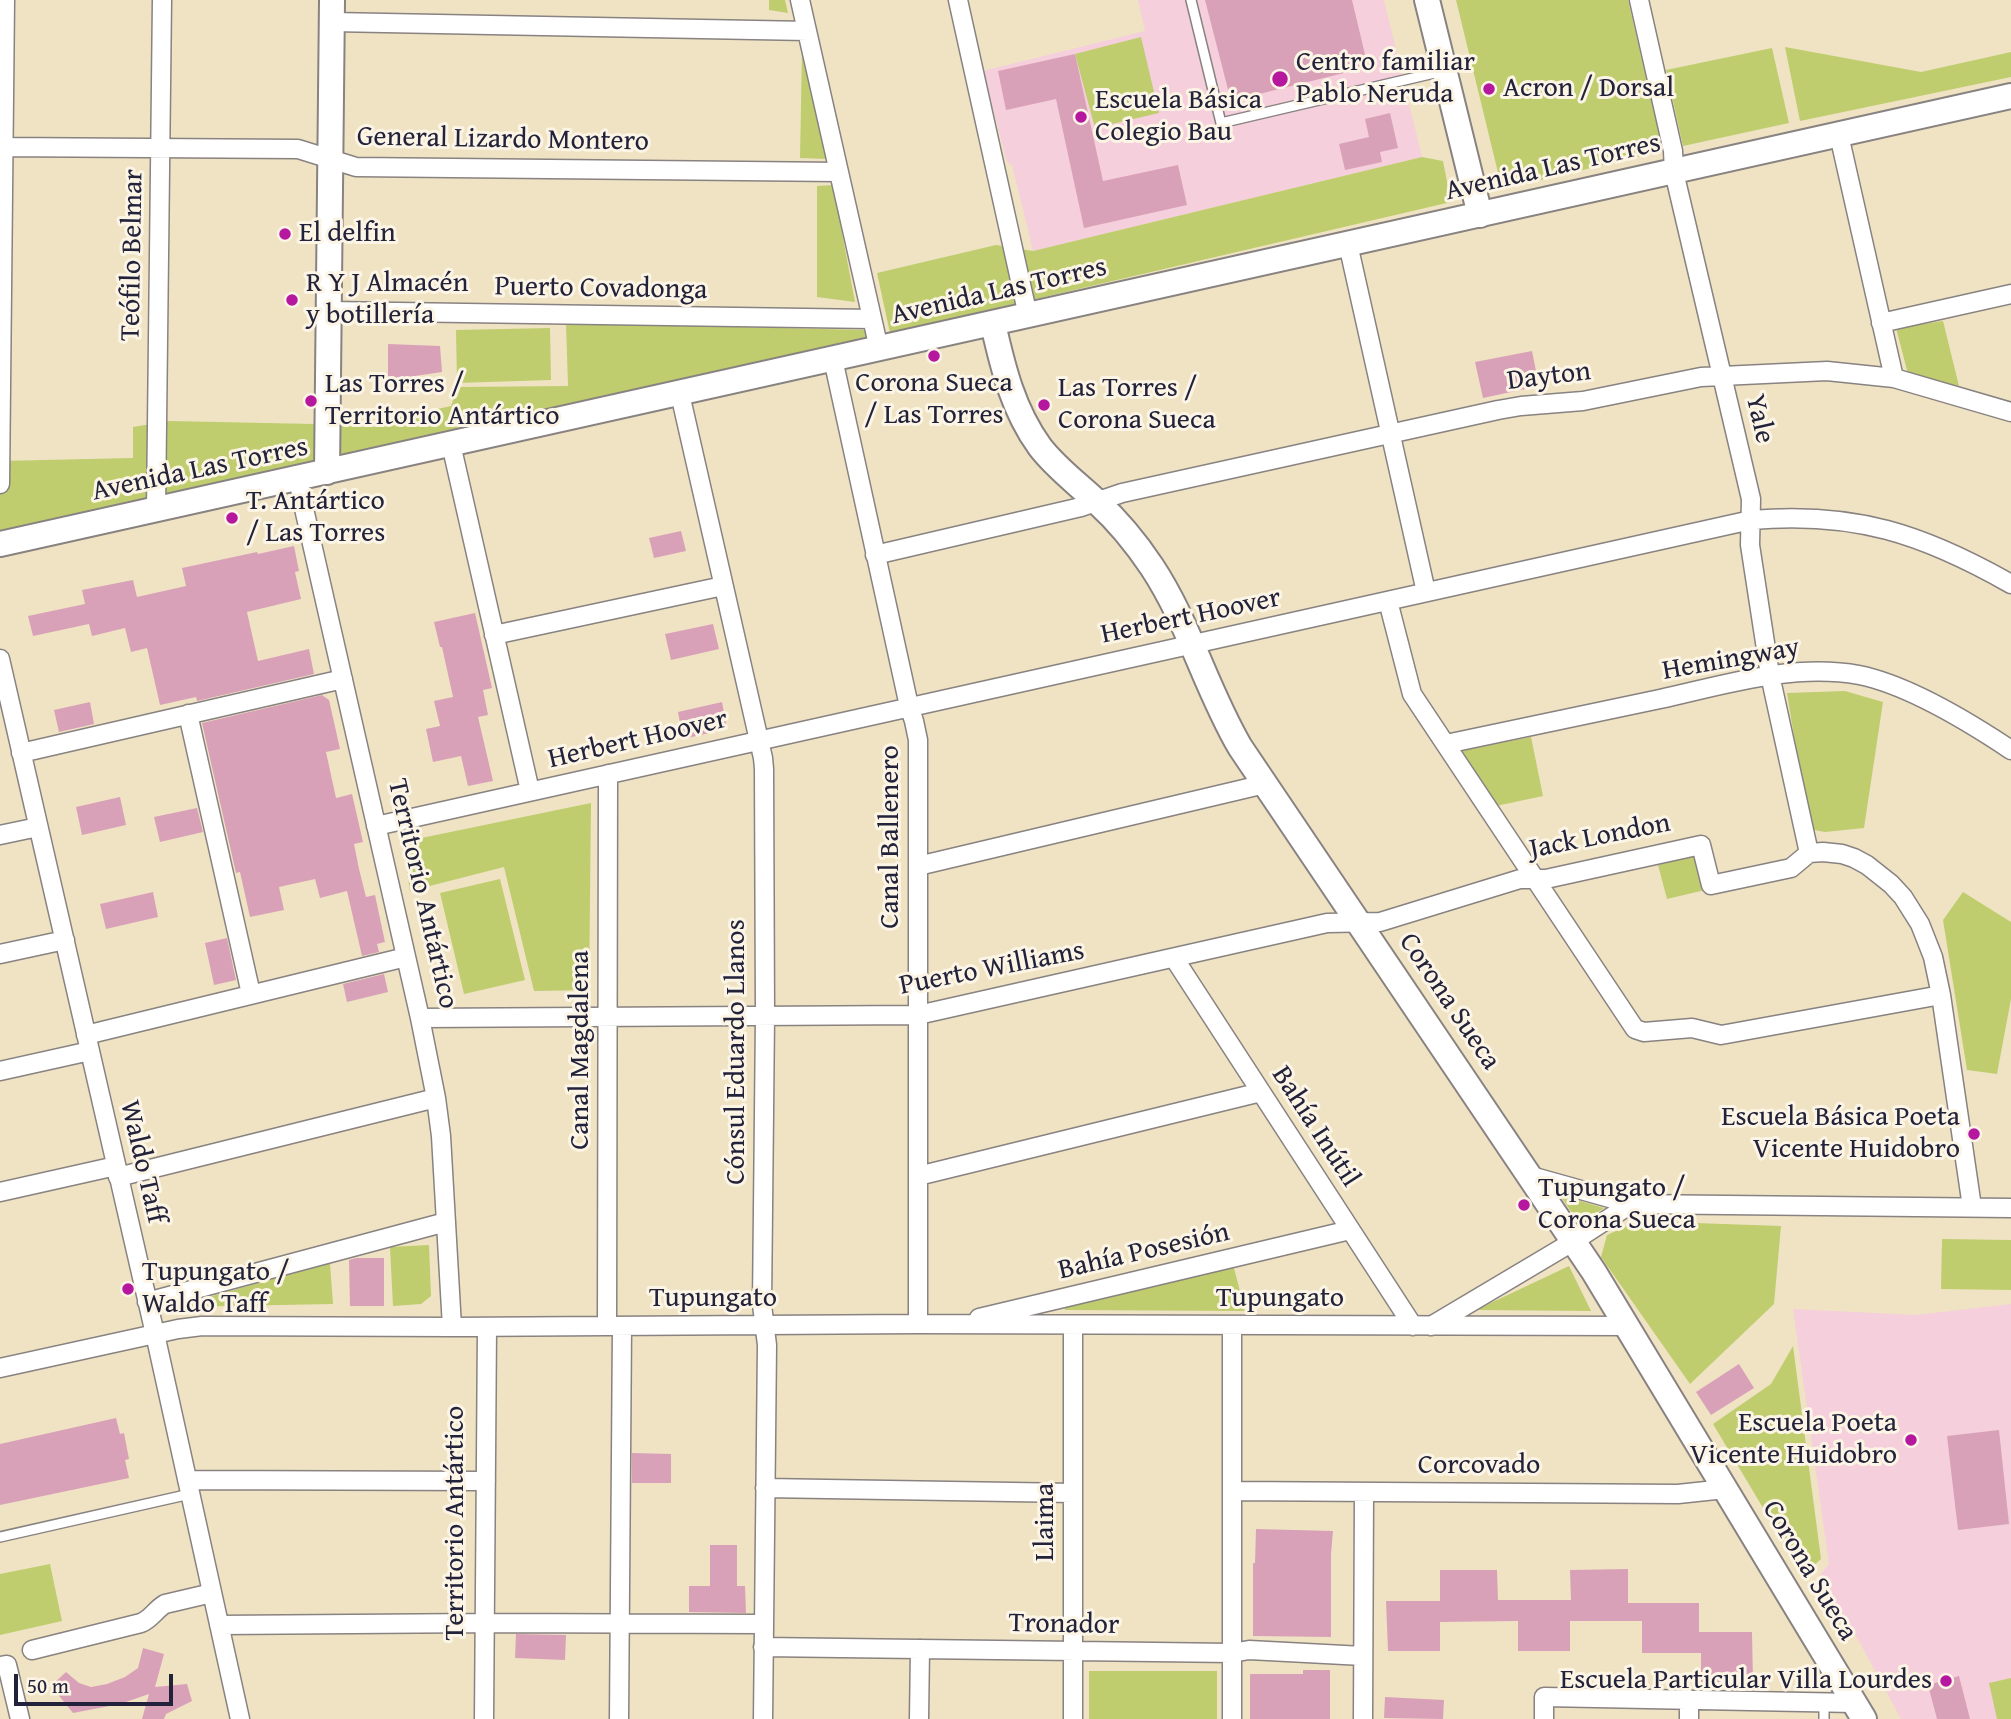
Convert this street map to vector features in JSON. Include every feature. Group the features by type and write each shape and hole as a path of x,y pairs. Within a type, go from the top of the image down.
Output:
{"street":[{"path":"0,484 5,0"},
{"name":"Teófilo Belmar","path":"156,510 162,0"},
{"path":"800,0 879,349"},
{"path":"958,0 1028,316"},
{"path":"1427,0 1480,215"},
{"name":"Yale","path":"1639,0 1673,151 1674,172 1751,499 1750,545 1770,675 1809,853"},
{"path":"327,472 332,11 807,31"},
{"name":"Avenida Las Torres","path":"0,544 2011,96"},
{"path":"1839,135 1894,378"},
{"name":"General Lizardo Montero","path":"2,147 298,149 356,167 839,172"},
{"path":"1348,244 1426,592"},
{"path":"1881,323 2011,294"},
{"name":"Puerto Covadonga","path":"329,312 872,319"},
{"name":"Corona Sueca","path":"993,324 1008,384 1028,429 1049,458 1119,523 1152,566 1181,617 1230,730 1574,1241 1628,1326 1859,1711"},
{"name":"Canal Ballenero","path":"832,359 918,740 918,1324"},
{"name":"Dayton","path":"876,555 1097,502 1122,493 1390,433 1521,406 1583,401 1701,377 1827,371 1894,378 2011,412"},
{"name":"Cónsul Eduardo Llanos","path":"680,394 764,769 762,1305 767,1345 763,1719"},
{"path":"451,444 530,791"},
{"name":"Territorio Antártico","path":"299,479 436,1098 452,1327"},
{"name":"Herbert Hoover","path":"376,826 1751,520 1823,519 1881,528 1931,543 2011,584"},
{"path":"494,635 723,586"},
{"path":"1388,601 1412,694 1631,1026 1648,1032 1687,1027 1721,1035 1941,995"},
{"name":"Waldo Taff","path":"0,659 7,719 21,753 65,940 240,1719"},
{"name":"Hemingway","path":"1446,744 1770,675 1827,672 1852,674 1895,686 1945,710 2011,750"},
{"path":"21,753 343,679"},
{"path":"188,714 251,994"},
{"name":"Canal Magdalena","path":"608,774 607,1017 615,1326 619,1719"},
{"path":"918,866 1265,784"},
{"path":"0,835 38,827"},
{"name":"Jack London","path":"1359,922 1380,922 1520,879 1546,878 1701,845 1711,885 1791,868 1809,853"},
{"path":"1809,853 1842,854 1880,874 1913,910 1928,941 1941,995 1972,1207"},
{"name":"Puerto Williams","path":"420,1018 918,1015 1327,923 1359,922"},
{"path":"0,954 65,940"},
{"path":"0,1071 251,994 406,957"},
{"name":"Bahía Inútil","path":"1174,958 1350,1230 1422,1326"},
{"path":"918,1176 1261,1092"},
{"path":"0,1192 117,1172 436,1098"},
{"path":"1531,1176 1631,1204 2011,1208"},
{"path":"1422,1326 1574,1241 1631,1204"},
{"path":"147,1302 446,1222"},
{"name":"Bahía Posesión","path":"950,1325 1350,1230"},
{"name":"Llaima","path":"1073,1325 1073,1719"},
{"path":"1232,1325 1232,1719"},
{"name":"Tupungato","path":"0,1367 202,1326 1628,1326"},
{"name":"Territorio Antártico","path":"484,1719 487,1327"},
{"path":"188,1487 486,1481"},
{"path":"765,1488 1073,1493"},
{"name":"Corcovado","path":"1232,1491 1678,1494 1725,1489"},
{"path":"1363,1719 1364,1492"},
{"path":"32,1650 141,1623 165,1604 212,1593"},
{"path":"219,1625 764,1624"},
{"name":"Tronador","path":"764,1647 1232,1653 1250,1650 1363,1656"},
{"path":"919,1719 920,1649"},
{"path":"3,1666 20,1719"},
{"path":"1544,1719 1544,1697 1689,1699 1824,1711 1859,1711"},
{"path":"1689,1699 1689,1719"}],"lane":[{"path":"1191,0 1221,123 1444,70"},
{"path":"0,1537 188,1487"}],"shaded area":[{"path":"1138,0 1384,0 1422,157 1033,251 1012,165 1007,162 983,71 1145,31"},
{"name":"Escuela Poeta Vicente Huidobro","path":"2011,1304 2011,1719 1901,1719 1860,1643 1819,1576 1829,1564 1793,1309 1916,1315"}],"green space":[{"path":"769,0 785,0 788,13 769,10"},
{"path":"1456,0 1628,0 1663,151 1502,189"},
{"path":"1141,37 1159,113 1095,128 1075,54"},
{"path":"1785,47 1921,72 2011,52 2011,77 1800,121"},
{"path":"1772,48 1789,123 1683,146 1666,70"},
{"path":"802,51 827,159 800,158"},
{"path":"1422,157 1443,161 1451,202 890,333 877,273 996,245 1033,251"},
{"path":"833,185 855,302 817,297 817,186"},
{"path":"1943,321 1959,386 1908,374 1896,328"},
{"path":"566,323 866,330 869,337 0,531 0,461 133,458 133,427 169,421 363,425 451,406 458,387 568,386"},
{"path":"550,328 551,380 457,383 456,330"},
{"path":"1845,691 1883,702 1864,828 1825,832 1809,829 1787,693"},
{"path":"1531,737 1543,796 1496,806 1460,751"},
{"path":"591,803 589,990 534,991 504,867 410,891 402,842"},
{"path":"1696,856 1705,890 1667,899 1658,865"},
{"path":"500,879 525,980 464,994 440,893"},
{"path":"1963,892 2011,922 2011,999 1997,1074 1967,1070 1943,920"},
{"path":"1560,1195 1604,1208 1580,1225"},
{"path":"1638,1221 1781,1226 1774,1304 1690,1384 1601,1257 1607,1235"},
{"path":"1942,1239 2011,1240 2011,1290 1941,1289"},
{"path":"429,1245 431,1296 421,1304 393,1306 390,1247"},
{"path":"330,1263 333,1304 173,1307"},
{"path":"1233,1264 1245,1311 1065,1310 1064,1306"},
{"path":"1569,1266 1591,1311 1476,1310"},
{"path":"1793,1346 1821,1559 1803,1575 1713,1424 1771,1384"},
{"path":"50,1564 62,1621 0,1635 0,1574"},
{"path":"1089,1671 1217,1671 1217,1719 1089,1719"},
{"path":"2011,1678 2011,1719 1997,1719 1989,1683"}],"building":[{"path":"1205,0 1352,0 1368,67 1231,101"},
{"path":"1075,54 1103,181 1178,165 1187,205 1084,228 1056,99 1006,110 998,71"},
{"path":"1390,113 1398,148 1380,152 1382,162 1345,170 1339,144 1369,137 1365,119"},
{"path":"388,344 440,346 442,372 388,380"},
{"path":"1532,351 1539,386 1483,398 1475,362"},
{"path":"681,531 686,551 654,558 649,538"},
{"path":"294,546 299,571 295,572 301,599 247,612 258,661 309,649 314,674 197,701 196,697 160,705 147,648 131,652 125,628 92,636 89,624 33,636 28,616 85,604 82,590 133,580 137,597 186,586 182,568"},
{"path":"475,613 492,688 483,690 488,715 478,717 493,781 468,786 461,756 433,762 426,729 440,726 434,701 453,697 434,622"},
{"path":"713,624 719,649 671,660 665,634"},
{"path":"322,695 329,700 340,749 326,752 336,798 352,794 363,842 354,844 359,869 366,897 375,895 385,942 377,944 379,952 362,956 347,891 320,898 315,879 279,887 284,910 250,917 240,872 236,873 202,723"},
{"path":"90,702 94,724 59,732 54,710"},
{"path":"722,702 727,729 683,739 678,712"},
{"path":"120,797 126,825 82,835 76,807"},
{"path":"197,808 203,832 160,842 154,817"},
{"path":"153,892 158,917 106,929 100,904"},
{"path":"227,938 236,980 214,985 205,943"},
{"path":"384,974 388,992 347,1002 343,984"},
{"path":"384,1258 384,1306 350,1306 349,1260"},
{"path":"1739,1364 1754,1388 1711,1415 1696,1392"},
{"path":"116,1418 120,1434 124,1433 129,1478 0,1505 0,1444"},
{"path":"1999,1430 2009,1524 1958,1530 1947,1436"},
{"path":"632,1453 671,1454 671,1483 632,1483"},
{"path":"1256,1529 1333,1531 1331,1637 1253,1636"},
{"path":"710,1545 737,1545 737,1586 745,1586 746,1613 689,1612 689,1586 710,1586"},
{"path":"1628,1569 1628,1603 1699,1603 1699,1632 1752,1632 1753,1682 1701,1682 1701,1653 1642,1653 1642,1621 1570,1621 1570,1651 1518,1651 1518,1621 1440,1622 1440,1651 1388,1651 1386,1601 1440,1601 1440,1570 1497,1570 1498,1600 1571,1600 1570,1570"},
{"path":"516,1634 566,1635 565,1660 515,1658"},
{"path":"143,1648 164,1654 155,1687 187,1684 192,1701 166,1714 164,1719 142,1719 149,1694 120,1704 73,1713 51,1686 66,1672 79,1683 91,1687 125,1677 138,1668"},
{"path":"1303,1670 1330,1670 1330,1719 1250,1719 1250,1674 1303,1674"},
{"path":"1959,1676 1970,1719 1937,1719 1928,1685"},
{"path":"1385,1697 1444,1700 1443,1719 1384,1718"}],"place":[{"name":"Centro familiar Pablo Neruda","path":"1280,79"},
{"name":"Acron / Dorsal","path":"1489,89"},
{"name":"Escuela Básica Colegio Bau","path":"1081,117"},
{"name":"El delfin","path":"285,234"},
{"name":"R Y J Almacén y botillería","path":"292,300"},
{"name":"Corona Sueca / Las Torres","path":"934,356"},
{"name":"Las Torres / Territorio Antártico","path":"311,401"},
{"name":"Las Torres / Corona Sueca","path":"1044,405"},
{"name":"T. Antártico / Las Torres","path":"232,518"},
{"name":"Escuela Básica Poeta Vicente Huidobro","path":"1974,1134"},
{"name":"Tupungato / Corona Sueca","path":"1524,1205"},
{"name":"Tupungato / Waldo Taff","path":"128,1289"},
{"name":"Escuela Poeta Vicente Huidobro","path":"1911,1440"},
{"name":"Escuela Particular Villa Lourdes","path":"1946,1681"}]}
